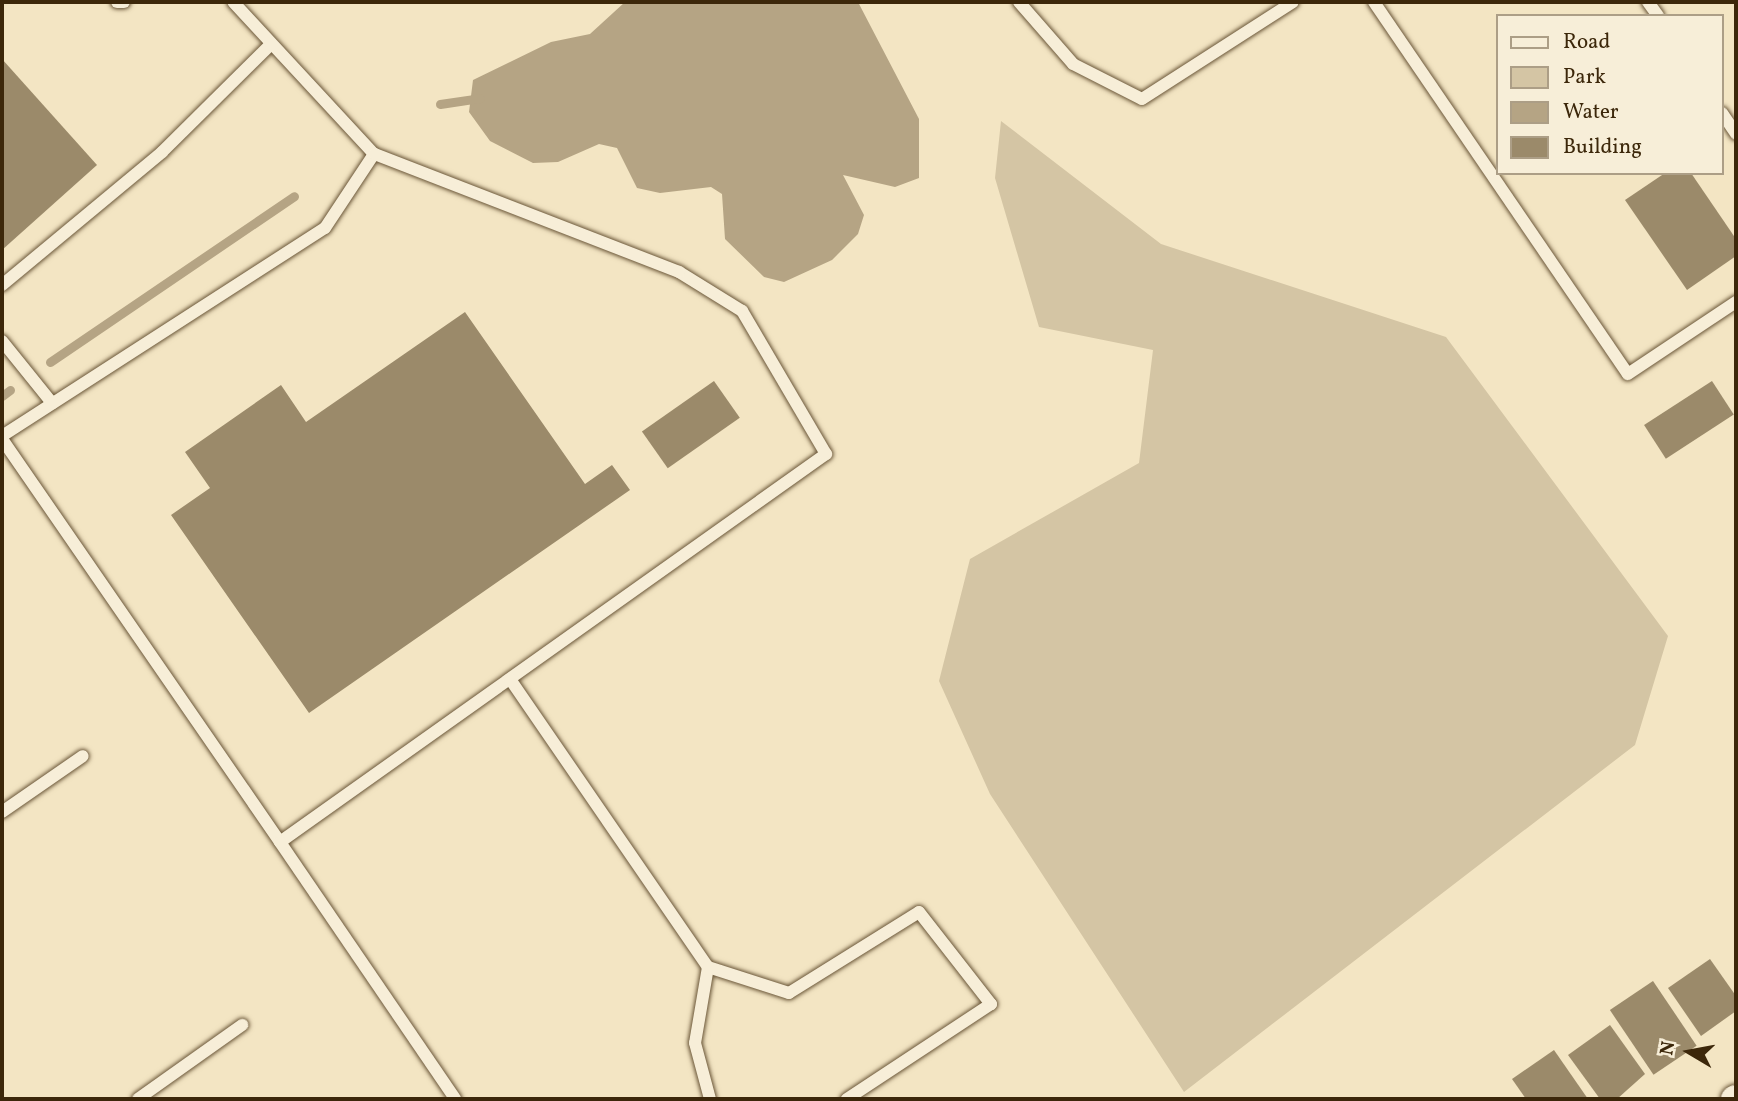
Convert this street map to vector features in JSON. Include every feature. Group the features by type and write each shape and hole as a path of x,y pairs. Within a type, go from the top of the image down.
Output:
{"lane":[{"path":"117,2 124,2"},
{"path":"233,2 270,45 374,154 679,272 742,311 826,454 280,842"},
{"path":"1019,2 1073,64 1142,99 1293,2"},
{"path":"1374,2 1628,374 1736,302"},
{"path":"2,285 162,152 270,45"},
{"path":"1724,116 1736,134"},
{"path":"374,154 325,228 2,438 455,1099"},
{"path":"2,341 52,403"},
{"path":"510,679 708,967 789,993 919,912 991,1004 847,1099"},
{"path":"2,812 83,756"},
{"path":"708,967 695,1043 710,1099"},
{"path":"138,1099 242,1025"}],"green space":[{"path":"1001,121 1161,244 1446,337 1668,636 1635,745 1184,1092 990,794 939,681 970,559 1139,463 1153,350 1039,327 995,178"}],"water":[{"path":"625,2 858,2 919,119 919,178 895,187 843,175 864,215 858,234 832,260 784,282 764,277 725,239 722,194 711,187 660,193 637,188 617,148 599,144 558,162 533,163 490,141 469,112 473,80 551,42 590,34"}],"building":[{"path":"2,59 97,165 2,250"},
{"path":"1662,175 1692,175 1736,239 1736,256 1687,290 1625,200"},
{"path":"465,312 585,484 612,465 630,490 309,713 171,515 210,488 185,452 281,385 306,422"},
{"path":"714,381 740,418 668,468 642,431"},
{"path":"1712,381 1734,415 1666,459 1644,425"},
{"path":"1710,959 1736,996 1736,1011 1701,1036 1668,988"},
{"path":"1653,981 1697,1046 1654,1075 1610,1010"},
{"path":"1610,1025 1645,1074 1617,1099 1600,1099 1568,1055"},
{"path":"1554,1050 1588,1099 1526,1099 1512,1079"}],"waterway":[{"path":"440,104 480,98"},
{"path":"50,362 294,196"},
{"path":"2,396 10,390"}]}
